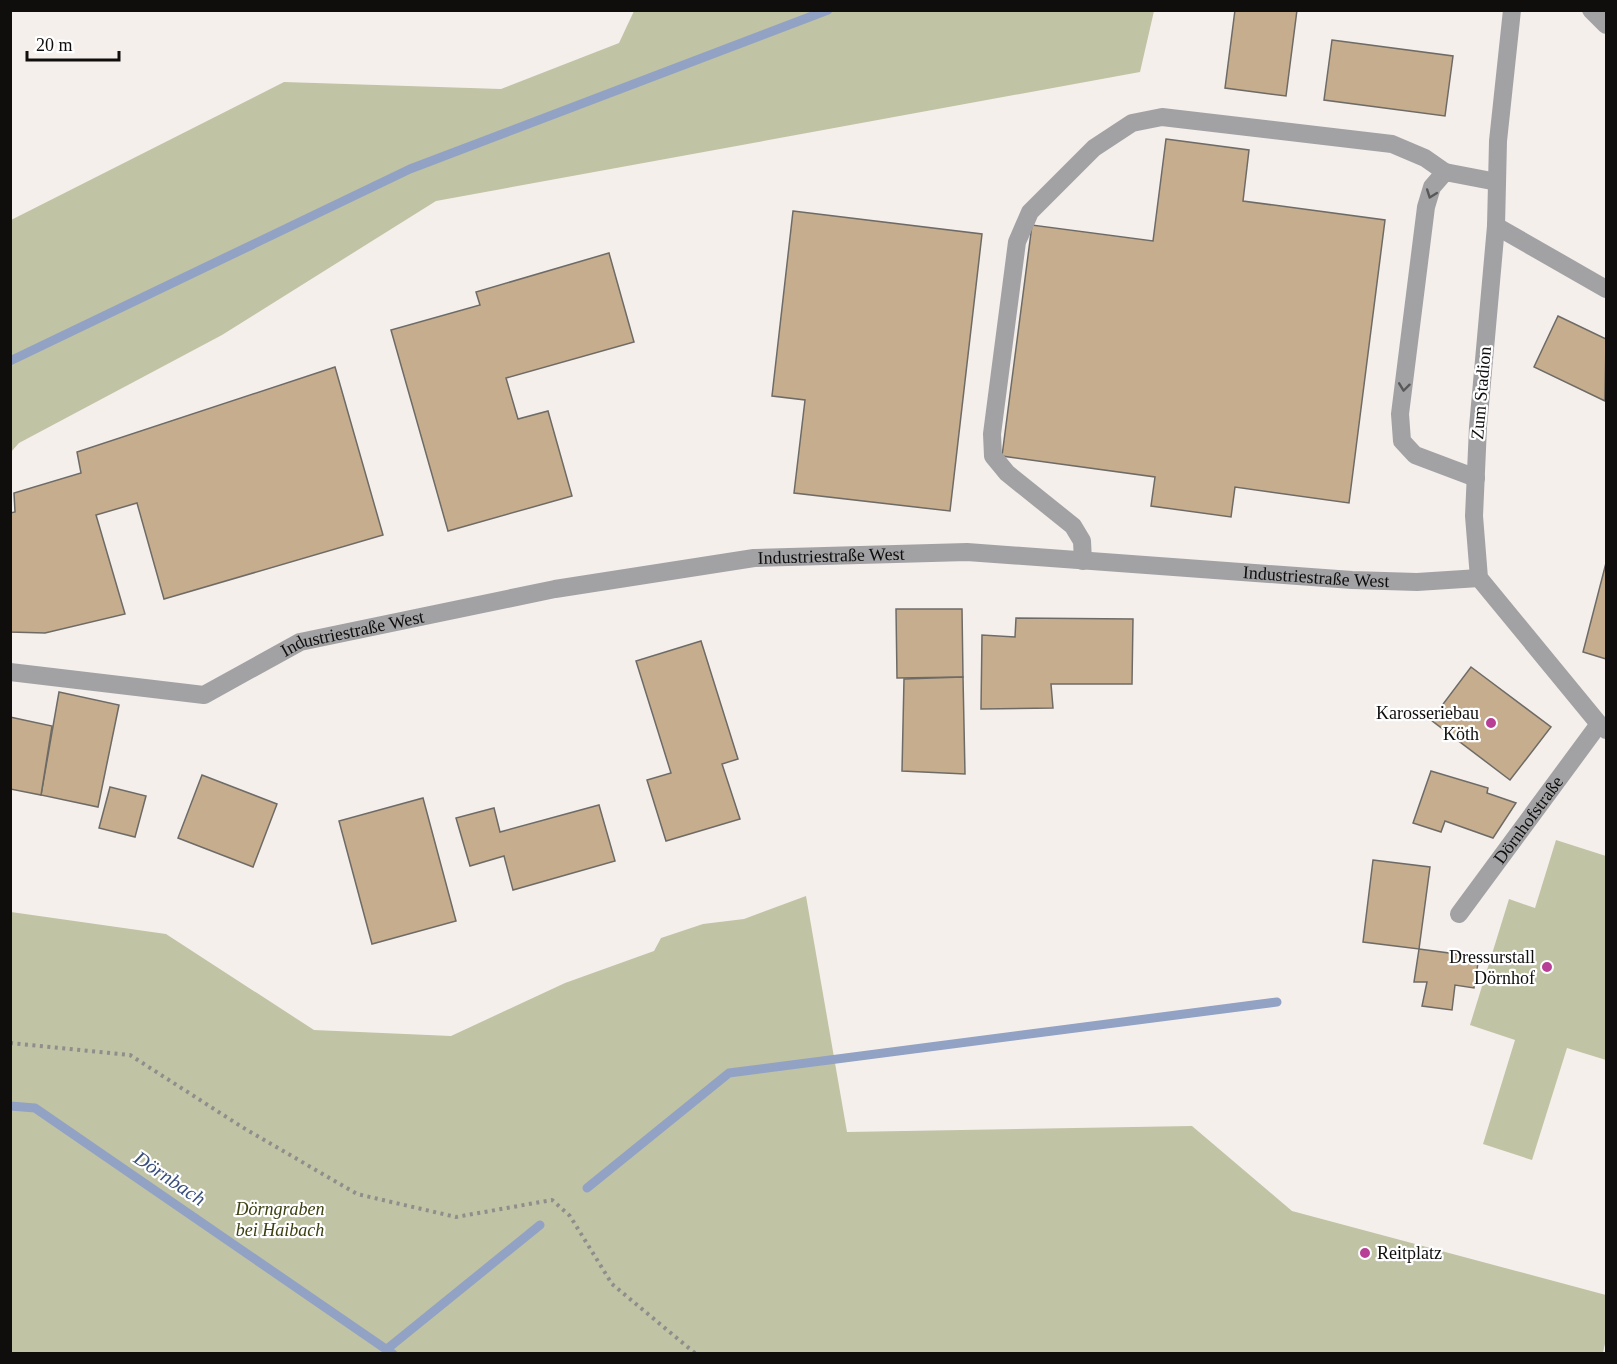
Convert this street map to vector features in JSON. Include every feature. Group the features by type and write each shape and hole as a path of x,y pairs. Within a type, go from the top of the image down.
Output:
{"street":[{"name":"Zum Stadion","path":"1479,578 1474,516 1478,427 1496,226 1498,141 1512,10"},
{"path":"1591,10 1606,25"},
{"path":"1083,561 1082,542 1072,526 1007,473 993,456 992,434 1017,242 1030,212 1060,179 1094,148 1132,123 1162,117 1392,144 1425,158 1445,172 1497,182"},
{"path":"1445,172 1432,187 1426,207 1400,414 1402,441 1414,455 1476,478"},
{"path":"1496,226 1606,289"},
{"name":"Industriestraße West","path":"10,672 204,695 300,642 578,585 754,558 967,552 1352,580 1417,582 1479,578"},
{"path":"1479,578 1603,727"},
{"name":"Dörnhofstraße","path":"1459,914 1603,727"}],"path":[{"path":"10,1042 130,1055 242,1127 357,1194 456,1216 552,1200 570,1216 612,1284 696,1353"}],"green space":[{"path":"634,11 1154,11 1140,72 436,201 222,335 19,443 11,452 11,220 284,82 501,89 619,43"},
{"name":"Dressurstall Dörnhof","path":"1556,840 1606,856 1606,1060 1567,1048 1532,1160 1483,1144 1515,1040 1470,1025 1509,899 1535,908"},
{"name":"Dörngraben bei Haibach","path":"806,896 847,1132 1192,1126 1292,1211 1606,1295 1606,1339 1603,1353 11,1353 11,912 166,934 314,1030 451,1036 565,983 654,951 661,938 703,924 744,919"}],"building":[{"path":"1235,10 1297,10 1286,96 1225,88"},
{"path":"1332,40 1453,56 1445,116 1324,100"},
{"path":"1166,139 1249,150 1243,201 1385,220 1349,503 1235,487 1231,517 1151,506 1155,477 1002,456 1032,225 1153,241"},
{"path":"793,211 982,234 950,511 794,493 805,400 772,396"},
{"path":"609,253 634,342 506,378 518,419 548,411 572,496 448,531 391,330 480,305 476,292"},
{"path":"1558,316 1606,339 1605,401 1534,367"},
{"path":"335,367 383,535 164,599 137,503 96,515 125,614 45,633 10,632 10,513 15,512 14,493 81,473 77,452"},
{"path":"1606,563 1606,659 1583,652"},
{"path":"896,609 962,609 963,677 897,678"},
{"path":"1016,618 1133,619 1132,684 1051,684 1053,708 981,709 982,635 1015,637"},
{"path":"701,641 738,759 722,764 740,819 666,841 647,780 671,773 636,661"},
{"name":"Karosseriebau Köth","path":"1471,667 1551,727 1510,780 1431,720"},
{"path":"963,677 965,774 902,771 904,679"},
{"path":"59,692 119,705 98,807 41,795"},
{"path":"10,717 52,726 41,795 10,789"},
{"path":"1431,771 1488,788 1487,793 1516,803 1493,838 1445,821 1441,832 1413,823"},
{"path":"202,775 277,804 253,867 178,838"},
{"path":"110,787 146,796 135,837 99,828"},
{"path":"423,798 456,921 372,944 339,821"},
{"path":"599,805 615,861 513,890 504,856 470,866 456,818 494,808 500,832"},
{"path":"1373,860 1430,867 1419,949 1363,942"},
{"path":"1419,949 1479,957 1474,988 1455,985 1452,1010 1422,1006 1427,982 1414,982"}],"waterway":[{"path":"10,361 410,169 828,10"},
{"path":"587,1188 729,1073 1277,1002"},
{"name":"Dörnbach","path":"10,1106 35,1108 393,1354"},
{"path":"387,1349 540,1225"}],"place":[{"name":"Karosseriebau Köth","path":"1491,723"},
{"name":"Dressurstall Dörnhof","path":"1547,967"},
{"name":"Reitplatz","path":"1365,1253"}]}
